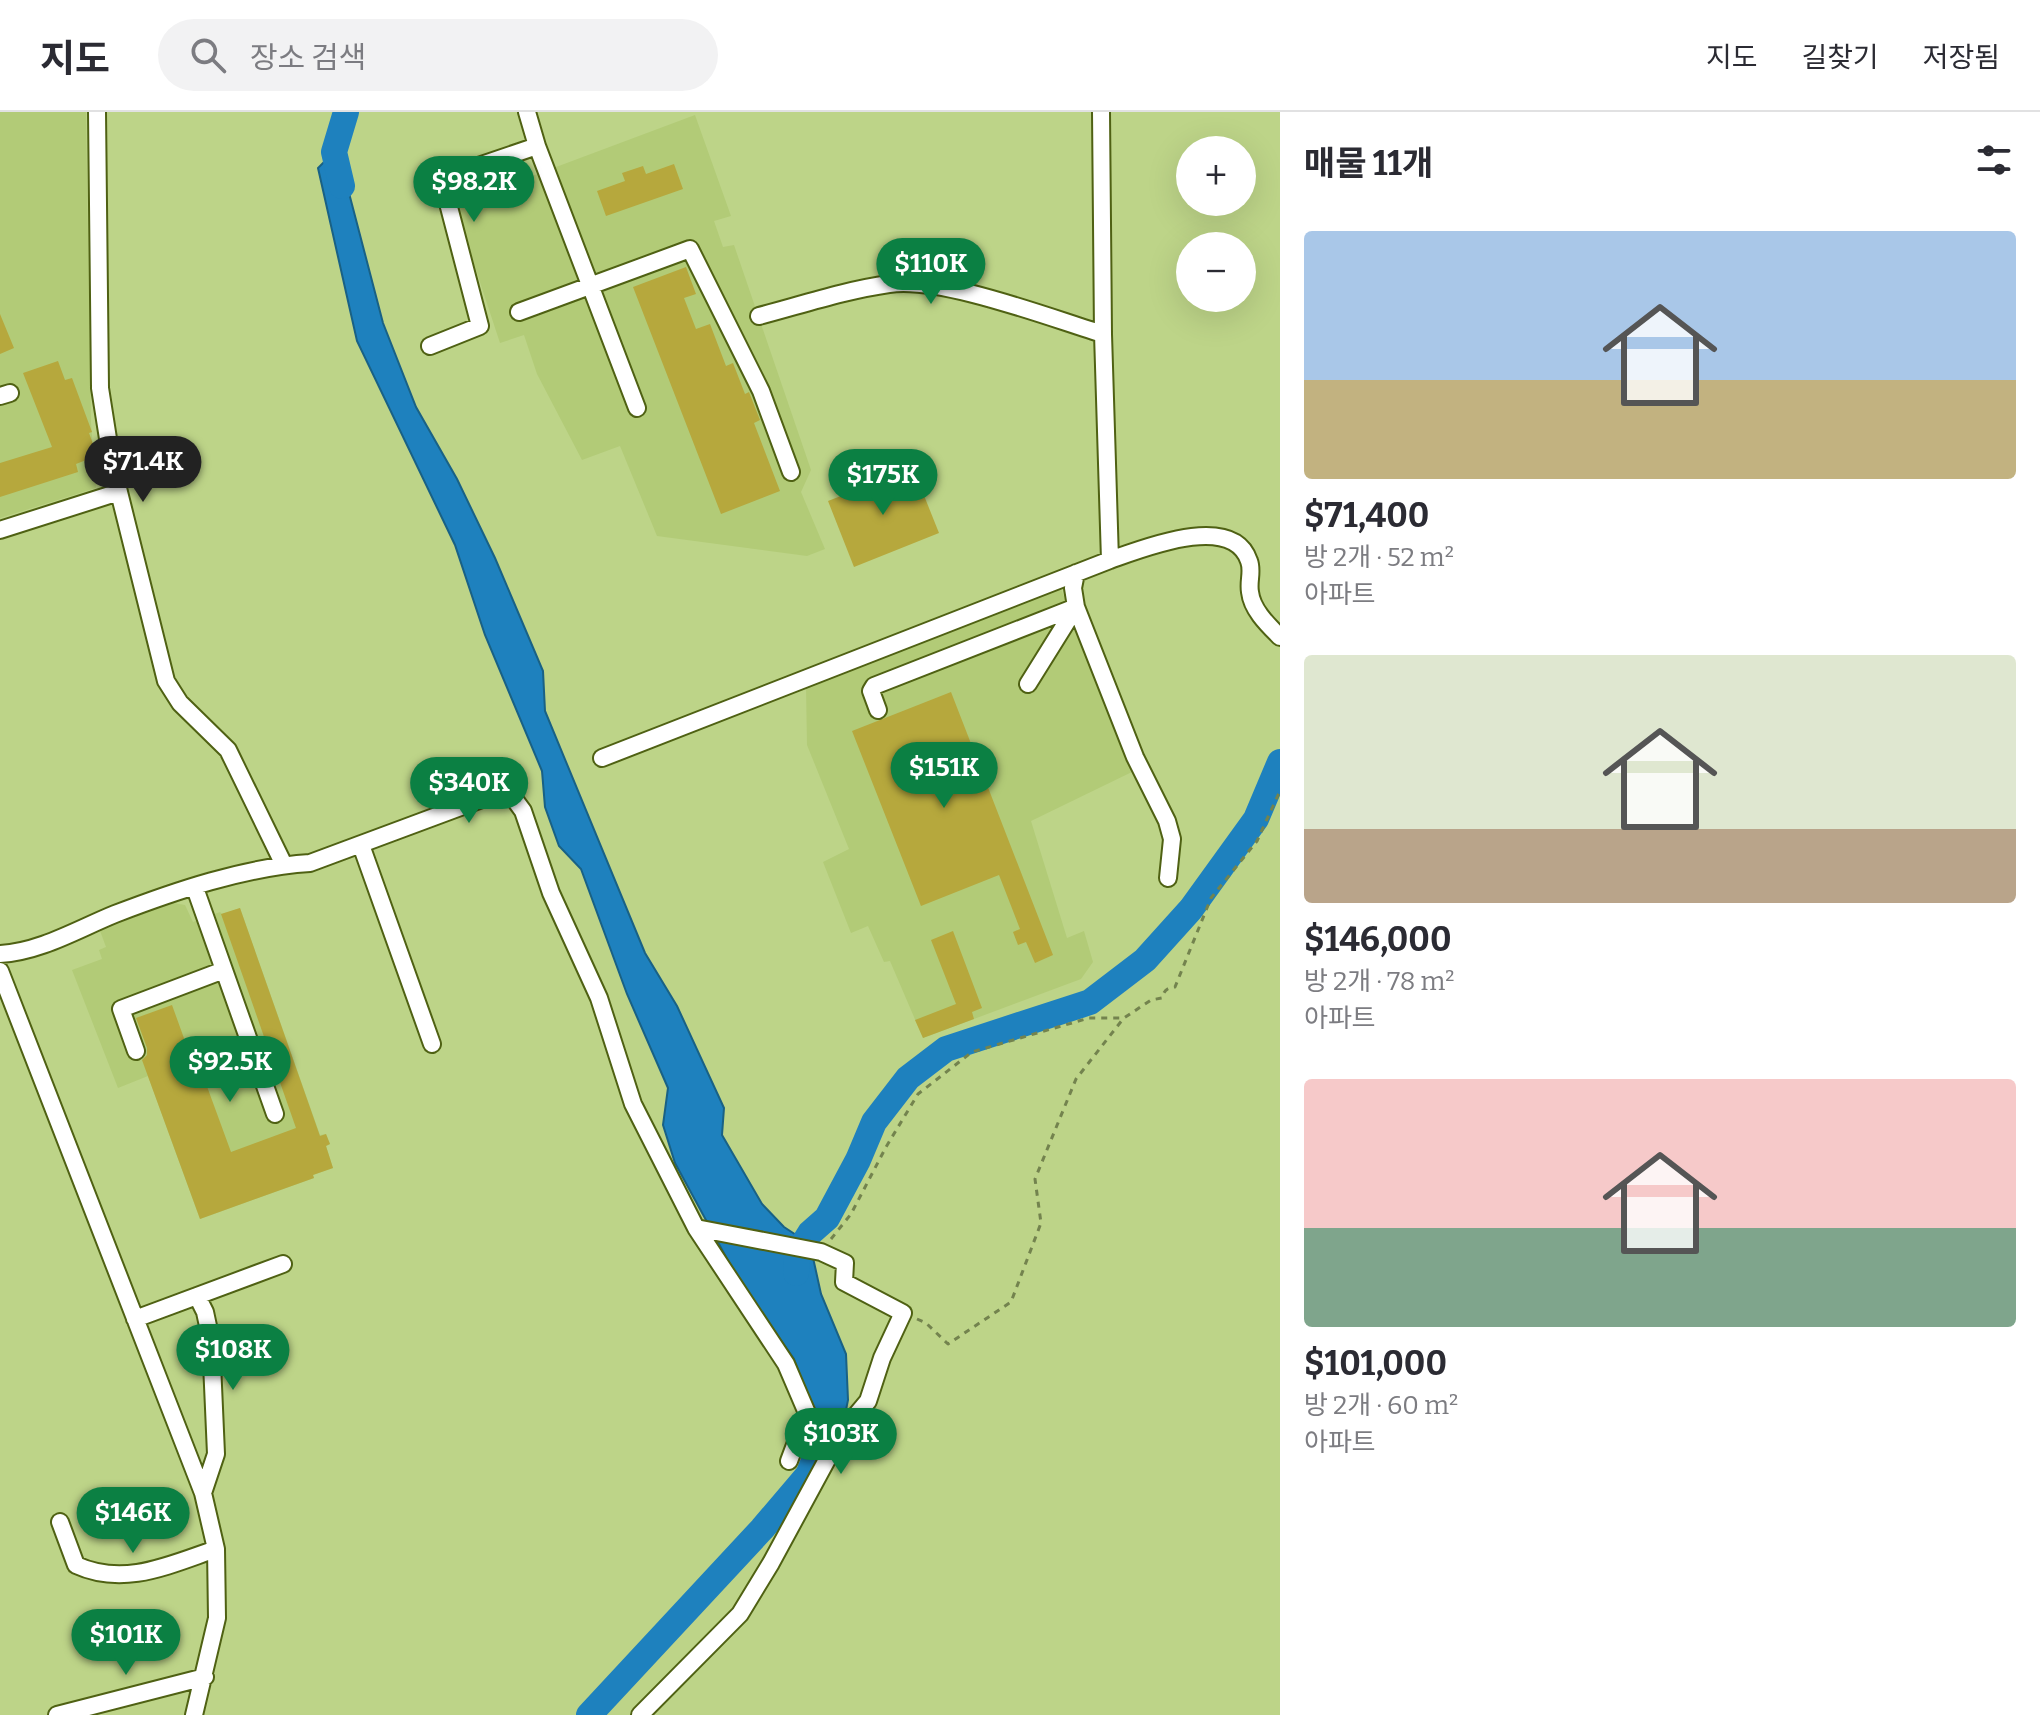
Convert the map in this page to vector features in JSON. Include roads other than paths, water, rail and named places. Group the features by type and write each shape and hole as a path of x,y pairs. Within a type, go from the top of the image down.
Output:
{"street":[{"path":"97,112 100,388 119,492 166,681 180,703 228,750 284,865"},
{"path":"527,112 537,146 637,408"},
{"path":"1101,112 1103,334 1110,560"},
{"path":"430,346 480,326 443,184 446,177 537,146"},
{"path":"519,312 690,249 761,391 791,472"},
{"path":"759,316 891,283 927,284 1103,334"},
{"path":"0,530 119,492"},
{"path":"602,758 1076,573 1164,542 1220,535 1240,544 1250,562 1250,593 1263,620 1280,637"},
{"path":"1076,573 1073,588 1076,607 1135,757 1167,821 1172,839 1168,878"},
{"path":"1028,684 1076,607"},
{"path":"878,710 871,691 874,686 1076,607"},
{"path":"0,954 22,953 118,913 195,888 284,865 310,863 501,792 512,796 523,811 551,893 599,998 633,1104 702,1230 786,1364 807,1413 789,1461"},
{"path":"361,845 432,1044"},
{"path":"195,888 275,1114"},
{"path":"136,1051 121,1009 224,970"},
{"path":"0,971 203,1493 216,1549 217,1618 194,1715"},
{"path":"640,1715 740,1614 842,1432 868,1401 882,1358 903,1313 844,1282 845,1263 820,1252 702,1230"},
{"path":"135,1319 283,1264"},
{"path":"197,1296 205,1312 211,1340 216,1454 203,1493"},
{"path":"60,1522 76,1565 90,1571 139,1575 216,1549"},
{"path":"57,1715 205,1677"}],"water":[{"path":"334,152 343,170 383,323 416,407 457,479 543,671 545,711 645,953 677,1006 724,1108 722,1135 762,1204 784,1227 810,1244 821,1294 846,1354 848,1400 844,1420 808,1475 811,1405 794,1359 738,1279 675,1163 663,1125 668,1088 627,994 581,869 559,846 545,807 542,771 485,635 455,545 357,341 318,168"}],"waterway":[{"path":"342,186 334,152 346,112"},
{"path":"796,1273 797,1254 810,1233 827,1218 874,1122 908,1078 946,1049 1090,1002 1145,960 1191,909 1256,819 1280,762"},
{"path":"589,1715 762,1529 808,1475 822,1442"}]}
